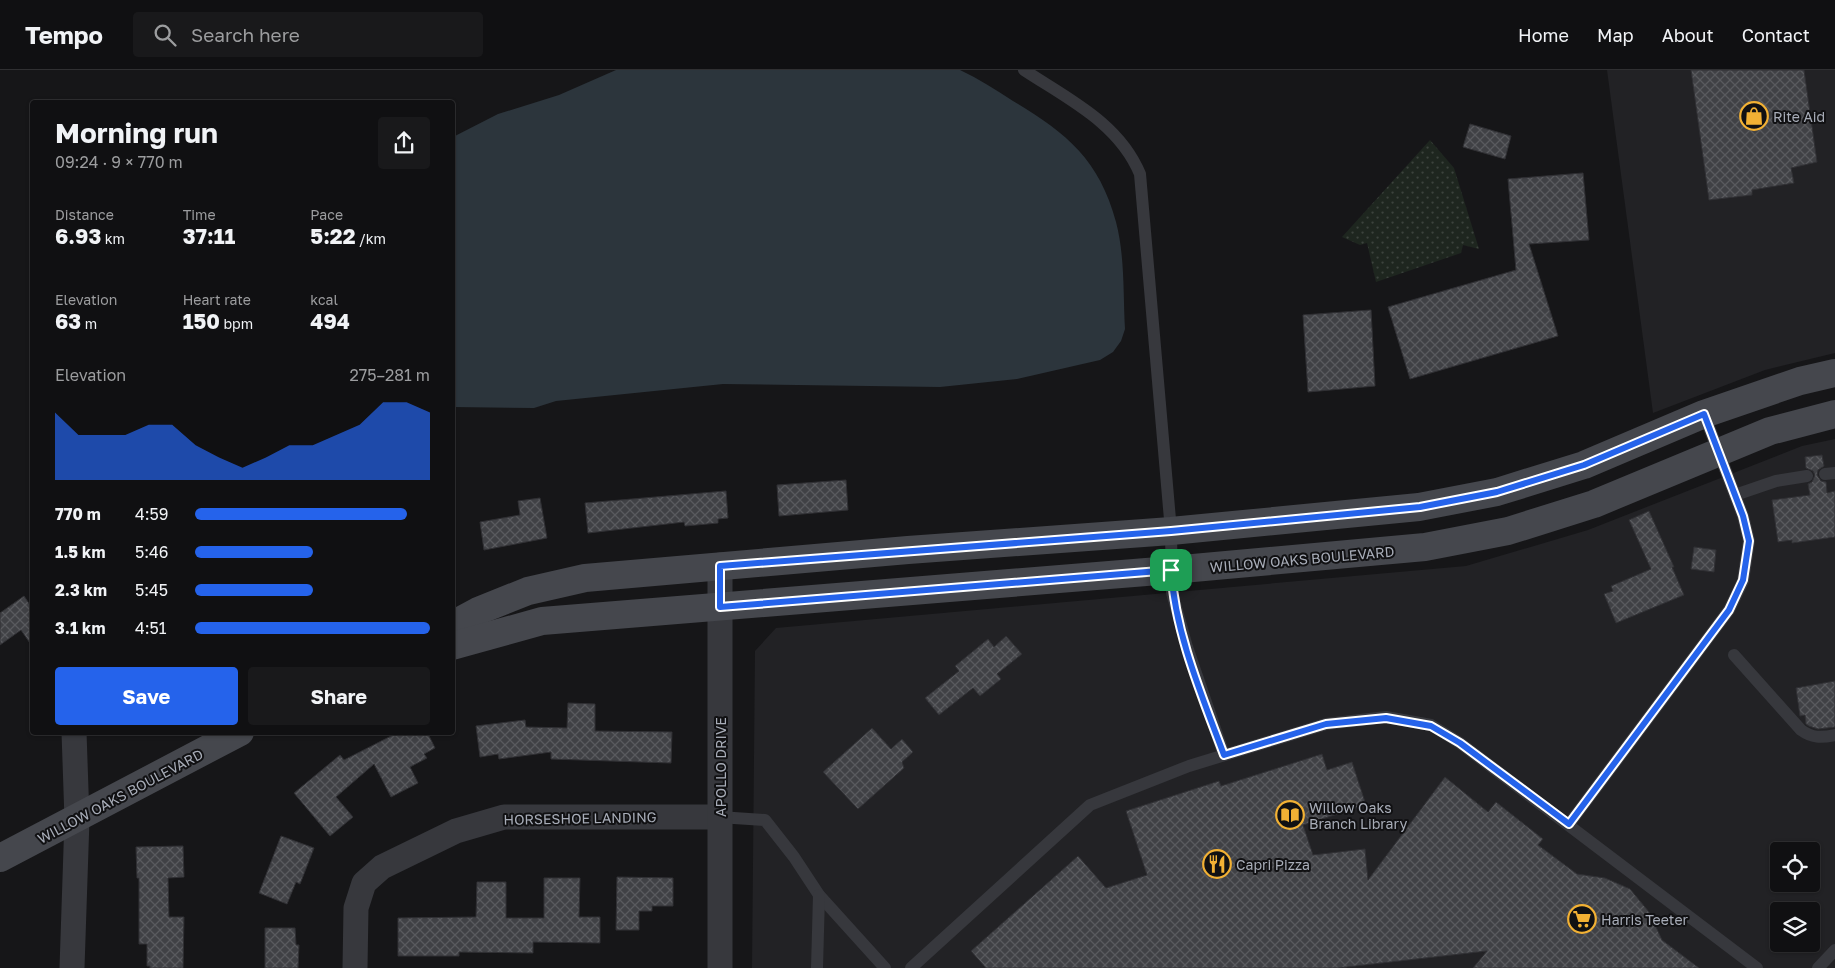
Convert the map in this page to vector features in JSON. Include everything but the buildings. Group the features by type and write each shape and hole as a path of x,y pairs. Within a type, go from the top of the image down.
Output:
{"street":[{"path":"455,623 478,611 528,591 585,578 1171,531 1420,507 1497,492 1584,465 1704,414 1800,381 1835,373"},
{"name":"WILLOW OAKS BOULEVARD","path":"455,645 542,621 1171,570 1425,547 1508,531 1594,504 1770,431 1835,414"},
{"name":"APOLLO DRIVE","path":"720,566 720,968"},
{"path":"72,968 77,819 74,735"},
{"name":"WILLOW OAKS BOULEVARD","path":"0,858 234,735"},
{"name":"HORSESHOE LANDING","path":"355,968 356,908 364,883 382,867 456,831 504,817 720,817"}],"lane":[{"path":"1024,70 1096,117 1112,131 1134,160 1140,174 1143,188 1171,531 1172,593 1187,646 1224,755"},
{"path":"1569,824 1729,610 1737,596 1748,560 1749,541 1743,516 1704,414"},
{"path":"1735,495 1776,481 1807,476"},
{"path":"1734,655 1801,730 1809,736 1820,738 1835,735"},
{"path":"911,968 1090,805 1188,766 1326,724 1386,718 1431,726 1460,743 1757,968"},
{"path":"720,817 765,820 794,857 819,895 884,968"},
{"path":"817,968 819,895"},
{"path":"1818,968 1835,950"}],"shaded area":[{"path":"616,70 960,70 994,89 1049,125 1078,150 1090,164 1109,200 1119,235 1125,329 1121,341 1113,352 1100,360 1017,379 940,387 723,384 556,401 534,408 455,407 455,136 498,114 559,95"},
{"path":"1607,70 1835,70 1835,353 1765,370 1653,413"},
{"path":"1430,140 1454,168 1479,249 1463,245 1461,253 1376,282 1367,243 1360,245 1342,237"},
{"path":"1835,439 1835,968 752,968 755,651 776,628 1466,566 1588,530 1802,446"}],"place":[{"name":"Rite Aid","path":"1754,116"},
{"name":"Willow Oaks Branch Library","path":"1290,815"},
{"name":"Capri Pizza","path":"1217,864"},
{"name":"Harris Teeter","path":"1582,919"}],"route":[{"path":"1704,414 1743,516 1749,541 1748,560 1743,580 1729,610 1569,824 1460,743 1431,726 1386,718 1326,724 1224,755 1187,646 1172,593 1171,570 720,607 720,566 1171,531 1420,507 1497,492 1584,465 1704,414"}]}
